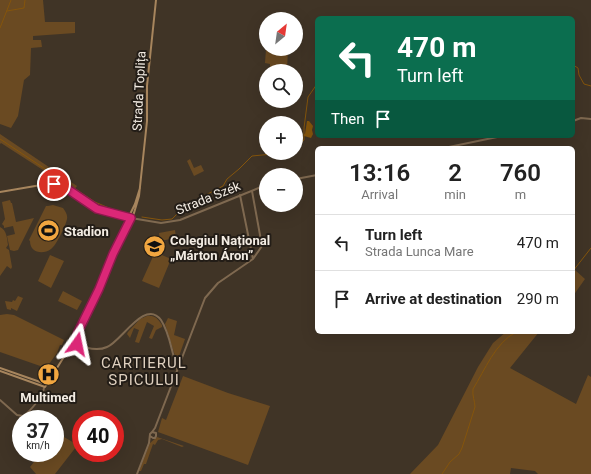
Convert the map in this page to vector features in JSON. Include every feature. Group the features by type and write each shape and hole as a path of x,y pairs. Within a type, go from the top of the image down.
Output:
{"main road":[{"name":"Strada Toplița","path":"78,332 99,289 118,242 137,204 141,183 148,116 148,70 156,0"},
{"path":"0,192 54,184 66,188 97,209 130,218"},
{"path":"72,339 78,332"},
{"path":"0,370 44,384 52,377 74,343 78,332"},
{"path":"72,339 74,339 74,343"},
{"path":"72,339 74,343"}],"street":[{"path":"575,120 581,118 591,118"},
{"path":"454,146 492,138"},
{"path":"303,178 315,175"},
{"name":"Strada Szék","path":"130,218 152,222 172,222 195,215 259,188"},
{"path":"137,474 149,443 150,436 155,428 177,369 179,368 178,366 208,293 218,283 253,259 262,246 252,191"},
{"path":"240,195 253,259"},
{"path":"74,343 86,348 94,349 109,347 114,344 137,319 146,314 152,314 158,317 163,324 178,366"},
{"path":"0,400 18,415 22,416 27,414 43,394 44,384"},
{"path":"149,443 156,436 155,428"},
{"path":"152,432 156,433"},
{"path":"150,436 154,438"}],"shaded area":[{"path":"0,0 43,0 45,22 75,22 75,33 33,36 33,40 41,40 42,47 31,48 30,75 24,80 18,116 11,128 0,124"},
{"path":"266,56 288,56 287,64 265,63"},
{"path":"307,121 309,121 313,126 313,134 311,138 304,136"},
{"path":"0,134 77,186 74,190 1,143 0,144"},
{"path":"190,159 194,168 201,165 204,171 194,176 187,161"},
{"path":"10,200 16,222 34,218 18,250 14,251 10,250 7,236 15,234 13,226 4,228 2,224 5,219 2,202"},
{"name":"Stadion","path":"53,205 63,208 67,219 53,247 48,251 38,252 32,248 29,240 46,206"},
{"path":"0,227 4,230 6,235 8,245 6,248 9,250 12,267 11,269 7,266 0,276"},
{"path":"175,230 176,238 160,241 159,233"},
{"path":"155,252 171,259 159,288 142,281"},
{"path":"50,255 64,261 51,288 38,281"},
{"path":"575,270 585,279 575,293"},
{"path":"63,291 82,301 77,310 58,301"},
{"path":"18,296 23,298 17,311 11,308 11,310 7,309 5,301 15,301"},
{"path":"0,315 14,315 64,340 46,368 0,352"},
{"path":"147,316 156,318 162,327 156,330 152,339 149,338 154,326 147,322 139,343 135,342 139,330 134,328 130,338 127,334 140,319"},
{"path":"168,318 177,321 174,335 185,339 177,362 165,324"},
{"path":"504,334 537,334 510,368 576,404 588,375 591,377 591,474 538,474 535,471 511,468 510,474 410,474 438,445 478,367 493,343"},
{"path":"183,376 228,393 270,406 248,465 158,432 162,418 166,420"},
{"path":"64,437 72,442 72,452 55,474 36,474 30,467 34,462 64,462"},
{"path":"157,437 184,446 182,447 162,439 158,440 155,445 153,444 146,464 144,464 141,471 139,471 150,443"}],"waterway":[{"path":"0,28 11,0"},
{"path":"7,11 24,8 25,0"},
{"path":"575,66 578,68 579,75 584,84 591,86"},
{"path":"303,141 308,97 315,87"},
{"path":"0,139 95,202 126,214"},
{"path":"142,217 162,220 172,219 177,214 192,208 200,198 223,186 227,179 252,156 259,155"},
{"path":"575,268 591,248"},
{"path":"442,474 450,462 459,454 462,448 475,407 473,389 496,350 513,334"}],"place":[{"name":"Stadion","path":"48,231"},
{"name":"Colegiul Național „Márton Áron”","path":"154,247"},
{"name":"Multimed","path":"48,375"}],"district":[{"name":"CARTIERUL SPICULUI","path":"144,372"}],"route":[{"path":"54,184 66,188 97,209 131,218 111,257 99,289 78,332 75,341 77,344"}]}
